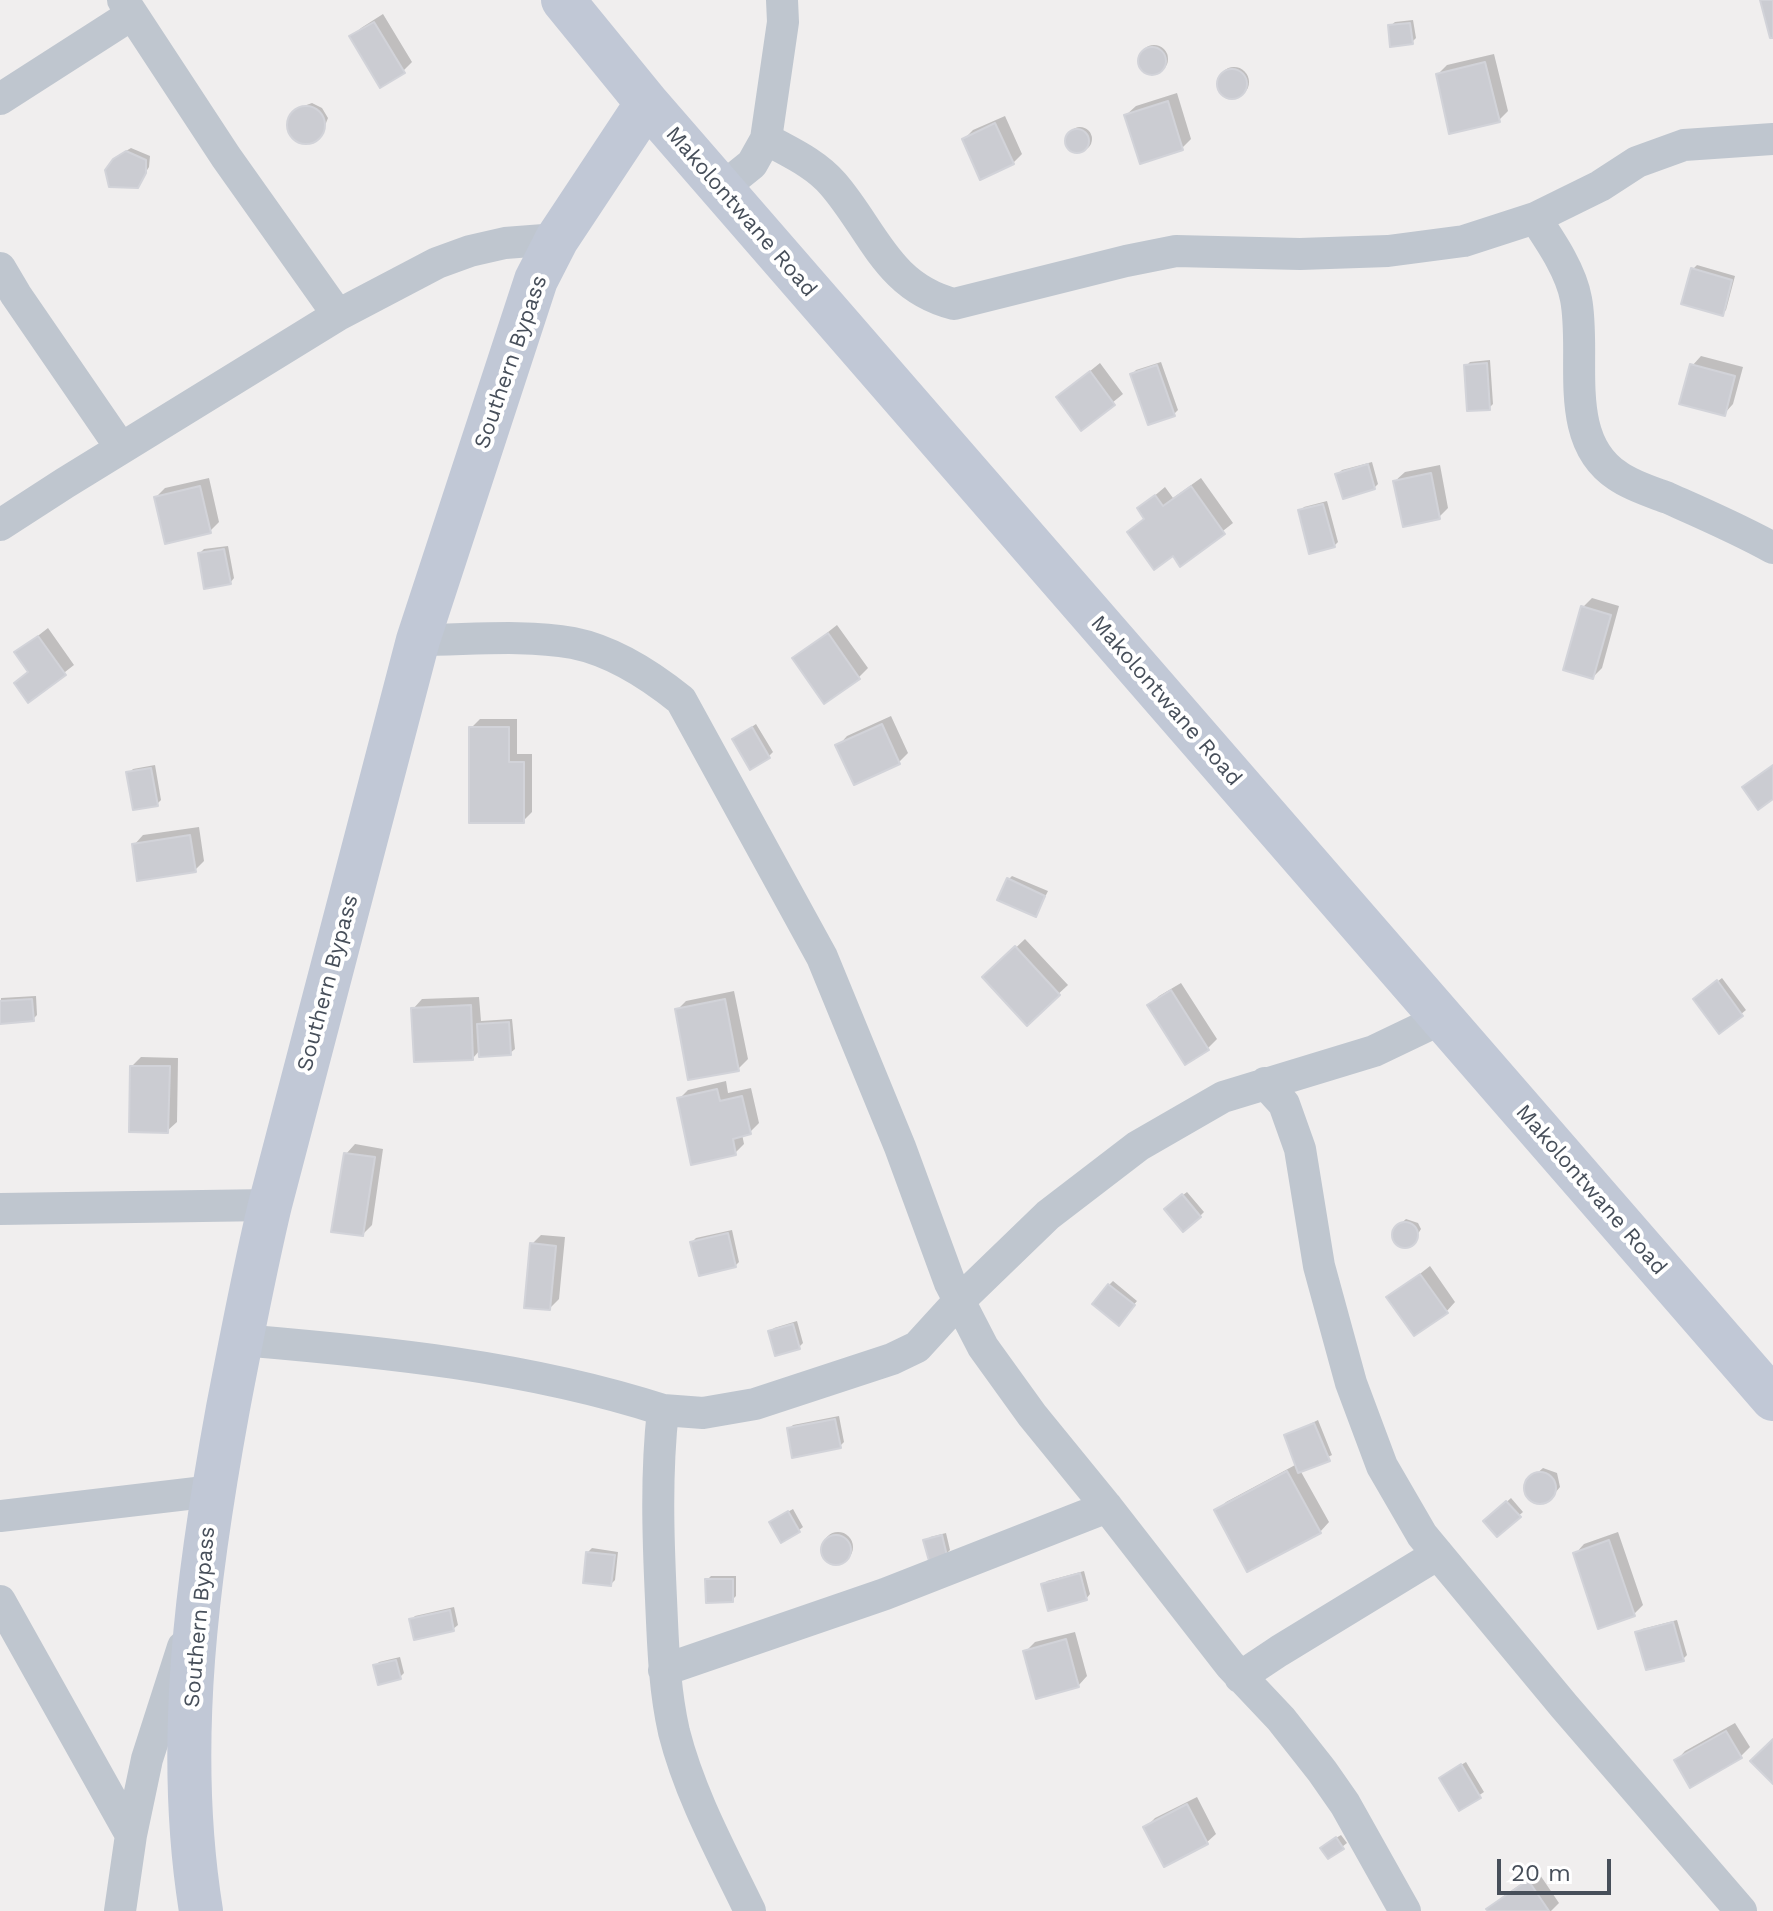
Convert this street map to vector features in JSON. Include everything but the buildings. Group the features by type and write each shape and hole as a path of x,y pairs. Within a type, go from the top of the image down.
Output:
{"street":[{"name":"Makolontwane Road","path":"563,0 721,189 1773,1399"},
{"path":"721,189 752,164 766,139 783,22 782,0"},
{"path":"0,99 127,8 226,157 338,315"},
{"name":"Southern Bypass","path":"201,1911 191,1800 191,1715 197,1606 213,1491 253,1273 418,640 536,280 557,239 647,103"},
{"path":"766,139 812,165 833,184 889,264 909,282 931,298 954,304 1176,251 1300,254 1388,251 1464,241 1535,218 1600,186 1637,162 1684,145 1773,139"},
{"path":"1535,218 1555,248 1576,297 1581,352 1579,412 1592,448 1617,476 1739,529 1773,548"},
{"path":"0,525 338,315 437,263 505,243 557,239"},
{"path":"0,268 121,448"},
{"path":"418,640 516,639 574,643 618,659 655,679 681,700 822,957 959,1301 983,1347 1023,1404 1240,1677 1281,1719 1322,1771 1345,1804 1405,1911"},
{"path":"241,1340 428,1359 619,1395 663,1410 703,1413 755,1404 892,1359 917,1347 959,1301 1048,1215 1138,1146 1223,1097 1374,1051 1443,1018"},
{"path":"1265,1083 1284,1104 1300,1149 1319,1266 1351,1383 1382,1466 1422,1535 1741,1911"},
{"path":"0,1209 270,1205"},
{"path":"663,1410 658,1456 664,1670 674,1732 695,1796 750,1911"},
{"path":"0,1516 213,1491"},
{"path":"664,1670 885,1594 1107,1507"},
{"path":"1240,1677 1438,1554"},
{"path":"0,1601 131,1835"},
{"path":"120,1911 131,1835 147,1759 197,1606"}]}
